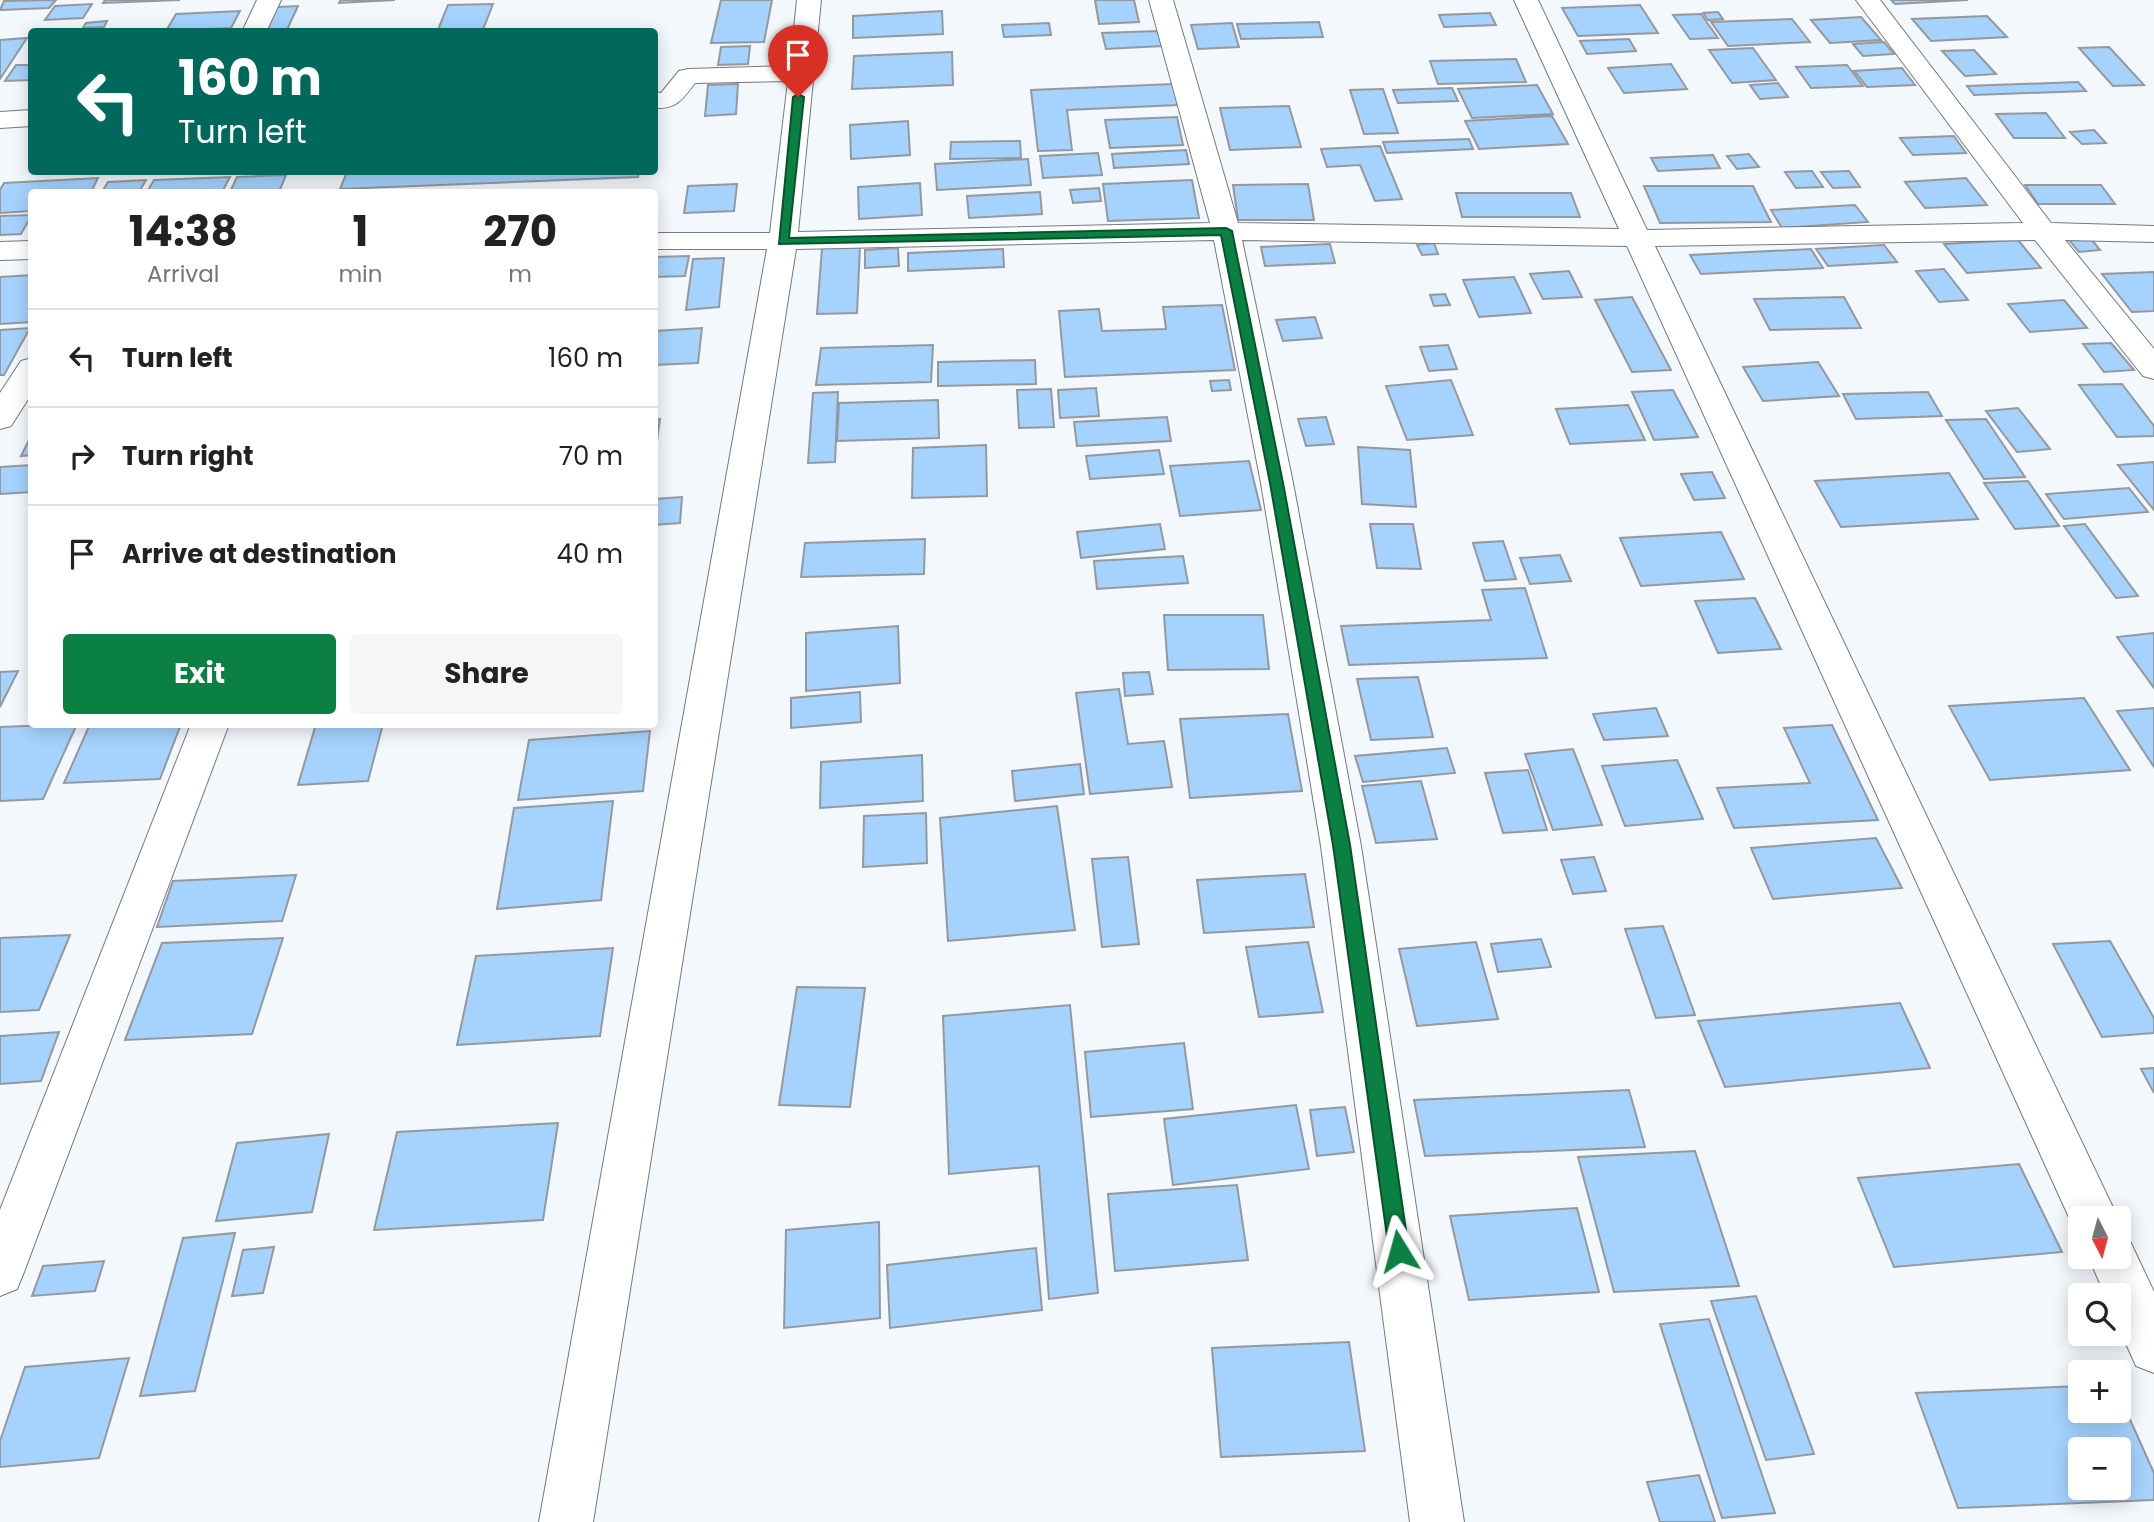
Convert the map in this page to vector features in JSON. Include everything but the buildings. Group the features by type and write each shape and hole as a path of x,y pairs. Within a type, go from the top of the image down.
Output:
{"street":[{"path":"256,28 269,0"},
{"path":"566,1522 783,241 809,0"},
{"path":"1161,0 1226,231 1277,483 1341,845 1437,1522"},
{"path":"1526,0 2088,1206"},
{"path":"1868,0 2043,232 2154,369"},
{"path":"658,100 668,100 688,76 801,73"},
{"path":"0,120 28,118"},
{"path":"658,241 783,241 1226,231 1639,238 2043,232 2154,234"},
{"path":"0,251 28,250"},
{"path":"0,418 28,374"},
{"path":"0,1272 207,728"},
{"path":"2118,1269 2154,1348"}],"route":[{"path":"798,97 783,241 1226,231 1277,483 1341,845 1399,1251"}]}
